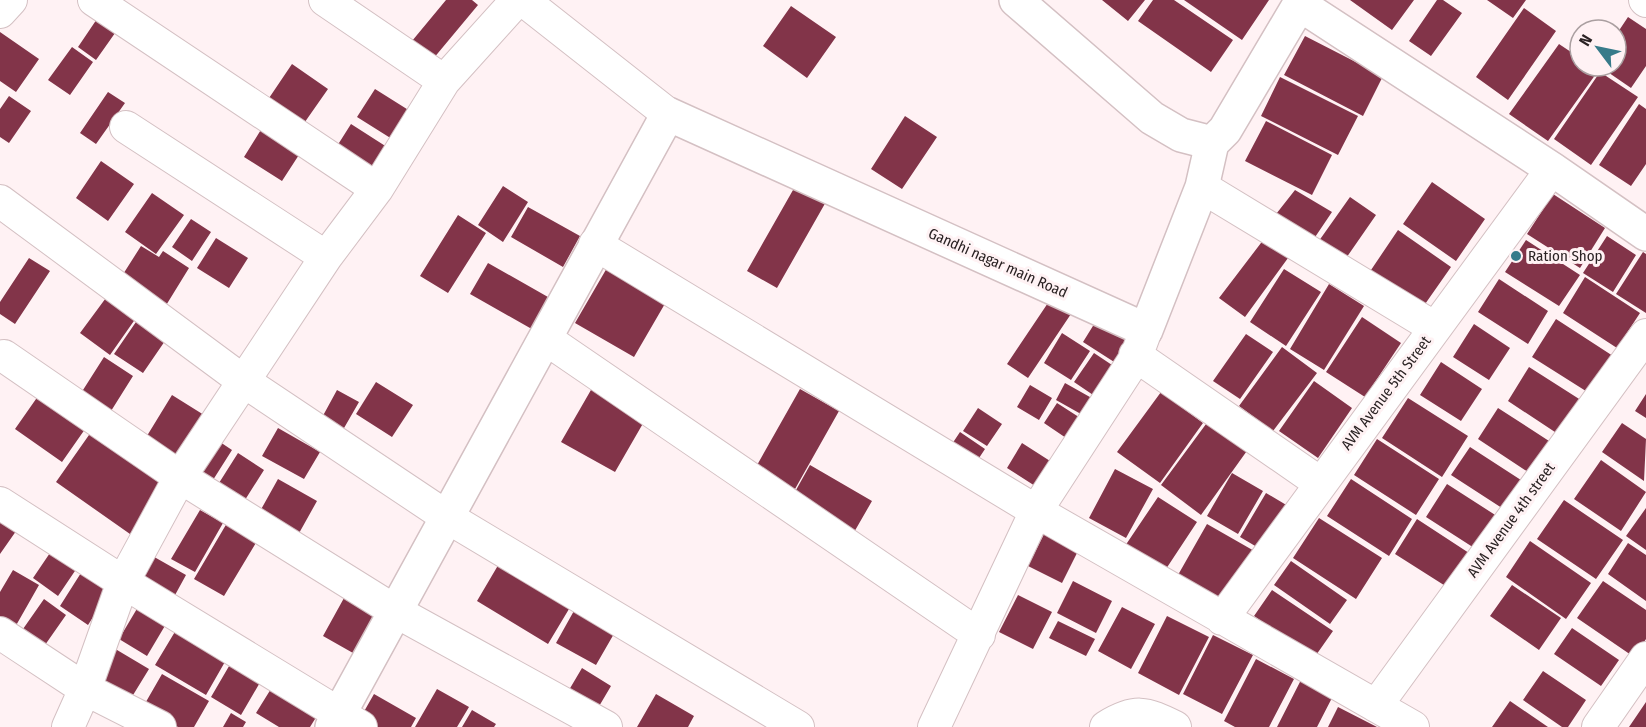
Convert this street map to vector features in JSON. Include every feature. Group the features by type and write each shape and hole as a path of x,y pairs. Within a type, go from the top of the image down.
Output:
{"street":[{"path":"0,12 11,0"},
{"path":"94,0 377,189"},
{"path":"325,0 444,81"},
{"path":"68,727 85,689 123,582 180,477 326,257 377,189 444,81 517,0"},
{"path":"0,503 344,723 395,611 668,114 523,0"},
{"path":"934,727 1036,511 1141,343 1202,187 1212,143 1225,130 1301,2 1646,234"},
{"path":"1024,3 1152,118 1181,135 1212,143"},
{"name":"Gandhi nagar main Road","path":"668,114 1141,343"},
{"path":"126,127 326,257"},
{"name":"AVM Avenue 5th Street","path":"1222,619 1552,169"},
{"path":"1202,187 1435,328"},
{"path":"0,201 243,380 447,517 798,727"},
{"path":"595,244 1036,511 1413,727"},
{"name":"AVM Avenue 4th street","path":"1376,706 1646,335"},
{"path":"546,339 979,635"},
{"path":"1141,343 1320,483"},
{"path":"4,356 180,477 395,611 606,727"},
{"path":"0,633 85,689 160,727"},
{"path":"1598,727 1646,658"},
{"path":"1106,727 1121,718 1139,714 1151,716 1175,727"}],"building":[{"path":"446,0 472,0 478,5 433,59 412,41"},
{"path":"1102,0 1145,0 1128,21"},
{"path":"1153,0 1174,0 1233,40 1211,72 1138,21"},
{"path":"1184,0 1269,0 1242,40"},
{"path":"1350,0 1414,0 1392,30"},
{"path":"1437,0 1443,0 1462,13 1431,56 1409,41"},
{"path":"1487,0 1526,0 1513,18"},
{"path":"791,6 836,37 807,78 763,46"},
{"path":"1524,8 1556,31 1508,100 1476,77"},
{"path":"101,13 120,26 96,60 78,47"},
{"path":"1627,18 1646,29 1646,66 1631,88 1616,78 1628,78"},
{"path":"0,32 39,59 16,92 0,81"},
{"path":"1305,36 1383,76 1363,116 1284,75"},
{"path":"1559,44 1568,50 1568,78 1593,78 1548,141 1509,114"},
{"path":"72,47 93,62 70,95 48,80"},
{"path":"292,64 328,89 300,129 265,104"},
{"path":"1280,77 1358,116 1338,155 1261,116"},
{"path":"1596,78 1609,78 1638,97 1591,165 1554,139"},
{"path":"375,89 410,111 392,139 357,117"},
{"path":"108,92 125,103 96,144 80,133"},
{"path":"9,96 31,111 9,143 0,137 0,109"},
{"path":"1639,104 1646,109 1646,164 1631,186 1599,165"},
{"path":"905,116 937,137 902,189 871,169"},
{"path":"267,120 306,144 282,181 244,157"},
{"path":"1266,121 1332,155 1312,195 1245,161"},
{"path":"351,124 390,149 371,178 332,154"},
{"path":"101,161 134,184 108,221 76,198"},
{"path":"1432,182 1485,219 1456,261 1403,224"},
{"path":"797,183 827,200 777,288 747,271"},
{"path":"503,186 528,202 503,242 478,225"},
{"path":"1295,190 1332,212 1307,249 1269,223"},
{"path":"152,193 184,215 156,254 125,232"},
{"path":"1553,194 1605,228 1580,268 1527,234"},
{"path":"1350,197 1376,215 1342,264 1316,245"},
{"path":"528,207 580,236 563,267 511,237"},
{"path":"458,215 486,233 448,293 420,276"},
{"path":"191,219 211,232 192,261 172,247"},
{"path":"1398,230 1451,267 1423,307 1371,270"},
{"path":"1607,236 1636,255 1613,292 1583,273"},
{"path":"216,238 248,258 229,288 197,268"},
{"path":"1264,239 1288,258 1245,317 1219,298"},
{"path":"1526,240 1580,275 1559,306 1505,272"},
{"path":"141,246 159,257 163,251 189,268 165,307 120,279"},
{"path":"1643,252 1646,254 1646,313 1616,294"},
{"path":"29,258 50,271 15,324 0,314 0,302"},
{"path":"611,261 670,295 634,357 575,323"},
{"path":"488,263 555,301 537,332 470,294"},
{"path":"1284,269 1321,292 1286,346 1250,322"},
{"path":"1585,277 1640,313 1617,348 1563,313"},
{"path":"1499,279 1548,311 1528,344 1478,312"},
{"path":"1329,284 1364,306 1324,370 1290,349"},
{"path":"114,287 143,308 110,355 80,333"},
{"path":"1056,291 1077,305 1028,378 1007,364"},
{"path":"1101,313 1140,338 1122,367 1083,342"},
{"path":"1362,317 1401,343 1365,397 1326,372"},
{"path":"138,319 167,338 143,373 114,354"},
{"path":"1556,319 1613,356 1589,393 1532,357"},
{"path":"1474,324 1510,348 1489,380 1453,357"},
{"path":"1062,333 1090,351 1071,380 1044,363"},
{"path":"1246,334 1273,352 1240,399 1213,381"},
{"path":"1282,347 1317,373 1273,431 1239,406"},
{"path":"1094,353 1118,369 1099,399 1074,382"},
{"path":"104,357 133,376 106,419 76,401"},
{"path":"1441,362 1482,389 1461,421 1420,395"},
{"path":"1529,367 1587,404 1564,438 1508,401"},
{"path":"1314,381 1352,408 1318,458 1279,431"},
{"path":"376,382 413,405 392,437 356,414"},
{"path":"595,383 649,413 615,472 561,442"},
{"path":"1065,383 1097,401 1088,418 1056,400"},
{"path":"1030,385 1052,398 1039,420 1017,407"},
{"path":"43,389 90,422 62,462 15,429"},
{"path":"800,389 839,411 795,489 756,467"},
{"path":"337,390 359,402 340,435 319,423"},
{"path":"1161,392 1203,423 1160,483 1117,452"},
{"path":"1646,394 1646,418 1635,411"},
{"path":"172,395 204,415 173,464 142,444"},
{"path":"1408,398 1468,436 1442,477 1382,438"},
{"path":"1057,403 1085,421 1072,442 1044,423"},
{"path":"978,408 1002,424 987,446 963,431"},
{"path":"1498,408 1549,441 1528,472 1478,439"},
{"path":"1209,420 1249,448 1201,515 1161,485"},
{"path":"1622,423 1646,439 1644,481 1602,452"},
{"path":"96,425 170,477 130,534 56,482"},
{"path":"278,428 320,452 304,479 262,456"},
{"path":"960,432 985,449 971,470 946,453"},
{"path":"211,436 232,450 206,491 184,477"},
{"path":"1377,439 1439,479 1416,515 1354,475"},
{"path":"1022,443 1061,468 1046,493 1007,468"},
{"path":"1470,447 1524,482 1505,510 1451,475"},
{"path":"238,453 264,470 238,511 212,494"},
{"path":"1601,460 1646,492 1621,531 1574,499"},
{"path":"810,465 872,501 853,534 791,499"},
{"path":"1115,469 1153,489 1126,538 1089,518"},
{"path":"1232,473 1263,491 1238,534 1207,516"},
{"path":"278,479 317,501 293,544 254,522"},
{"path":"1351,479 1412,519 1389,556 1327,516"},
{"path":"1447,484 1503,520 1482,553 1426,517"},
{"path":"1266,493 1288,506 1262,550 1240,537"},
{"path":"1158,497 1197,522 1164,572 1125,546"},
{"path":"1564,500 1623,540 1596,579 1537,539"},
{"path":"1646,508 1646,550 1626,536"},
{"path":"200,510 223,523 195,572 171,559"},
{"path":"0,512 21,524 0,554"},
{"path":"1319,518 1382,558 1356,599 1293,558"},
{"path":"1417,519 1469,553 1447,587 1395,554"},
{"path":"227,523 257,541 224,596 194,579"},
{"path":"1049,524 1083,541 1062,583 1028,566"},
{"path":"1207,524 1256,552 1222,610 1174,582"},
{"path":"1530,541 1591,583 1566,619 1506,577"},
{"path":"1628,543 1646,555 1646,601 1608,574"},
{"path":"54,547 79,565 58,596 33,578"},
{"path":"149,554 186,575 169,606 131,585"},
{"path":"1291,561 1347,600 1330,624 1274,585"},
{"path":"500,562 572,604 548,644 477,601"},
{"path":"86,565 115,583 88,625 60,606"},
{"path":"13,570 39,585 14,629 0,621 0,592"},
{"path":"1073,581 1112,601 1096,633 1057,613"},
{"path":"1603,581 1646,610 1646,639 1634,657 1577,618"},
{"path":"1512,585 1561,618 1539,650 1490,616"},
{"path":"1272,590 1333,631 1314,658 1254,616"},
{"path":"1018,595 1052,612 1033,649 999,632"},
{"path":"344,598 375,616 353,653 323,636"},
{"path":"44,599 66,615 45,645 23,629"},
{"path":"138,607 166,624 147,656 119,639"},
{"path":"1122,607 1155,624 1131,669 1098,651"},
{"path":"575,609 615,632 596,665 556,643"},
{"path":"1167,616 1209,637 1179,695 1138,673"},
{"path":"1058,621 1095,639 1086,656 1049,638"},
{"path":"1572,628 1619,660 1601,686 1554,654"},
{"path":"176,630 226,660 206,695 155,665"},
{"path":"1213,635 1253,655 1222,714 1183,694"},
{"path":"112,647 149,669 130,700 94,678"},
{"path":"1256,659 1294,679 1269,727 1235,727 1224,721"},
{"path":"232,661 262,679 241,715 211,697"},
{"path":"582,668 611,686 598,708 569,690"},
{"path":"1543,671 1586,700 1568,727 1562,727 1523,700"},
{"path":"162,674 209,701 194,727 178,727 143,707"},
{"path":"1302,678 1334,694 1317,727 1277,727"},
{"path":"274,684 320,711 310,727 279,727 256,713"},
{"path":"437,689 469,707 457,727 415,727"},
{"path":"374,694 416,718 411,727 366,727 358,722"},
{"path":"656,694 694,716 688,727 637,727"},
{"path":"1510,701 1548,727 1492,727"},
{"path":"1646,702 1646,727 1629,727"},
{"path":"1338,707 1377,727 1328,727"},
{"path":"472,710 496,724 494,727 462,727"},
{"path":"231,713 246,722 243,727 223,727"}],"place":[{"name":"Ration Shop","path":"1516,256"}]}
